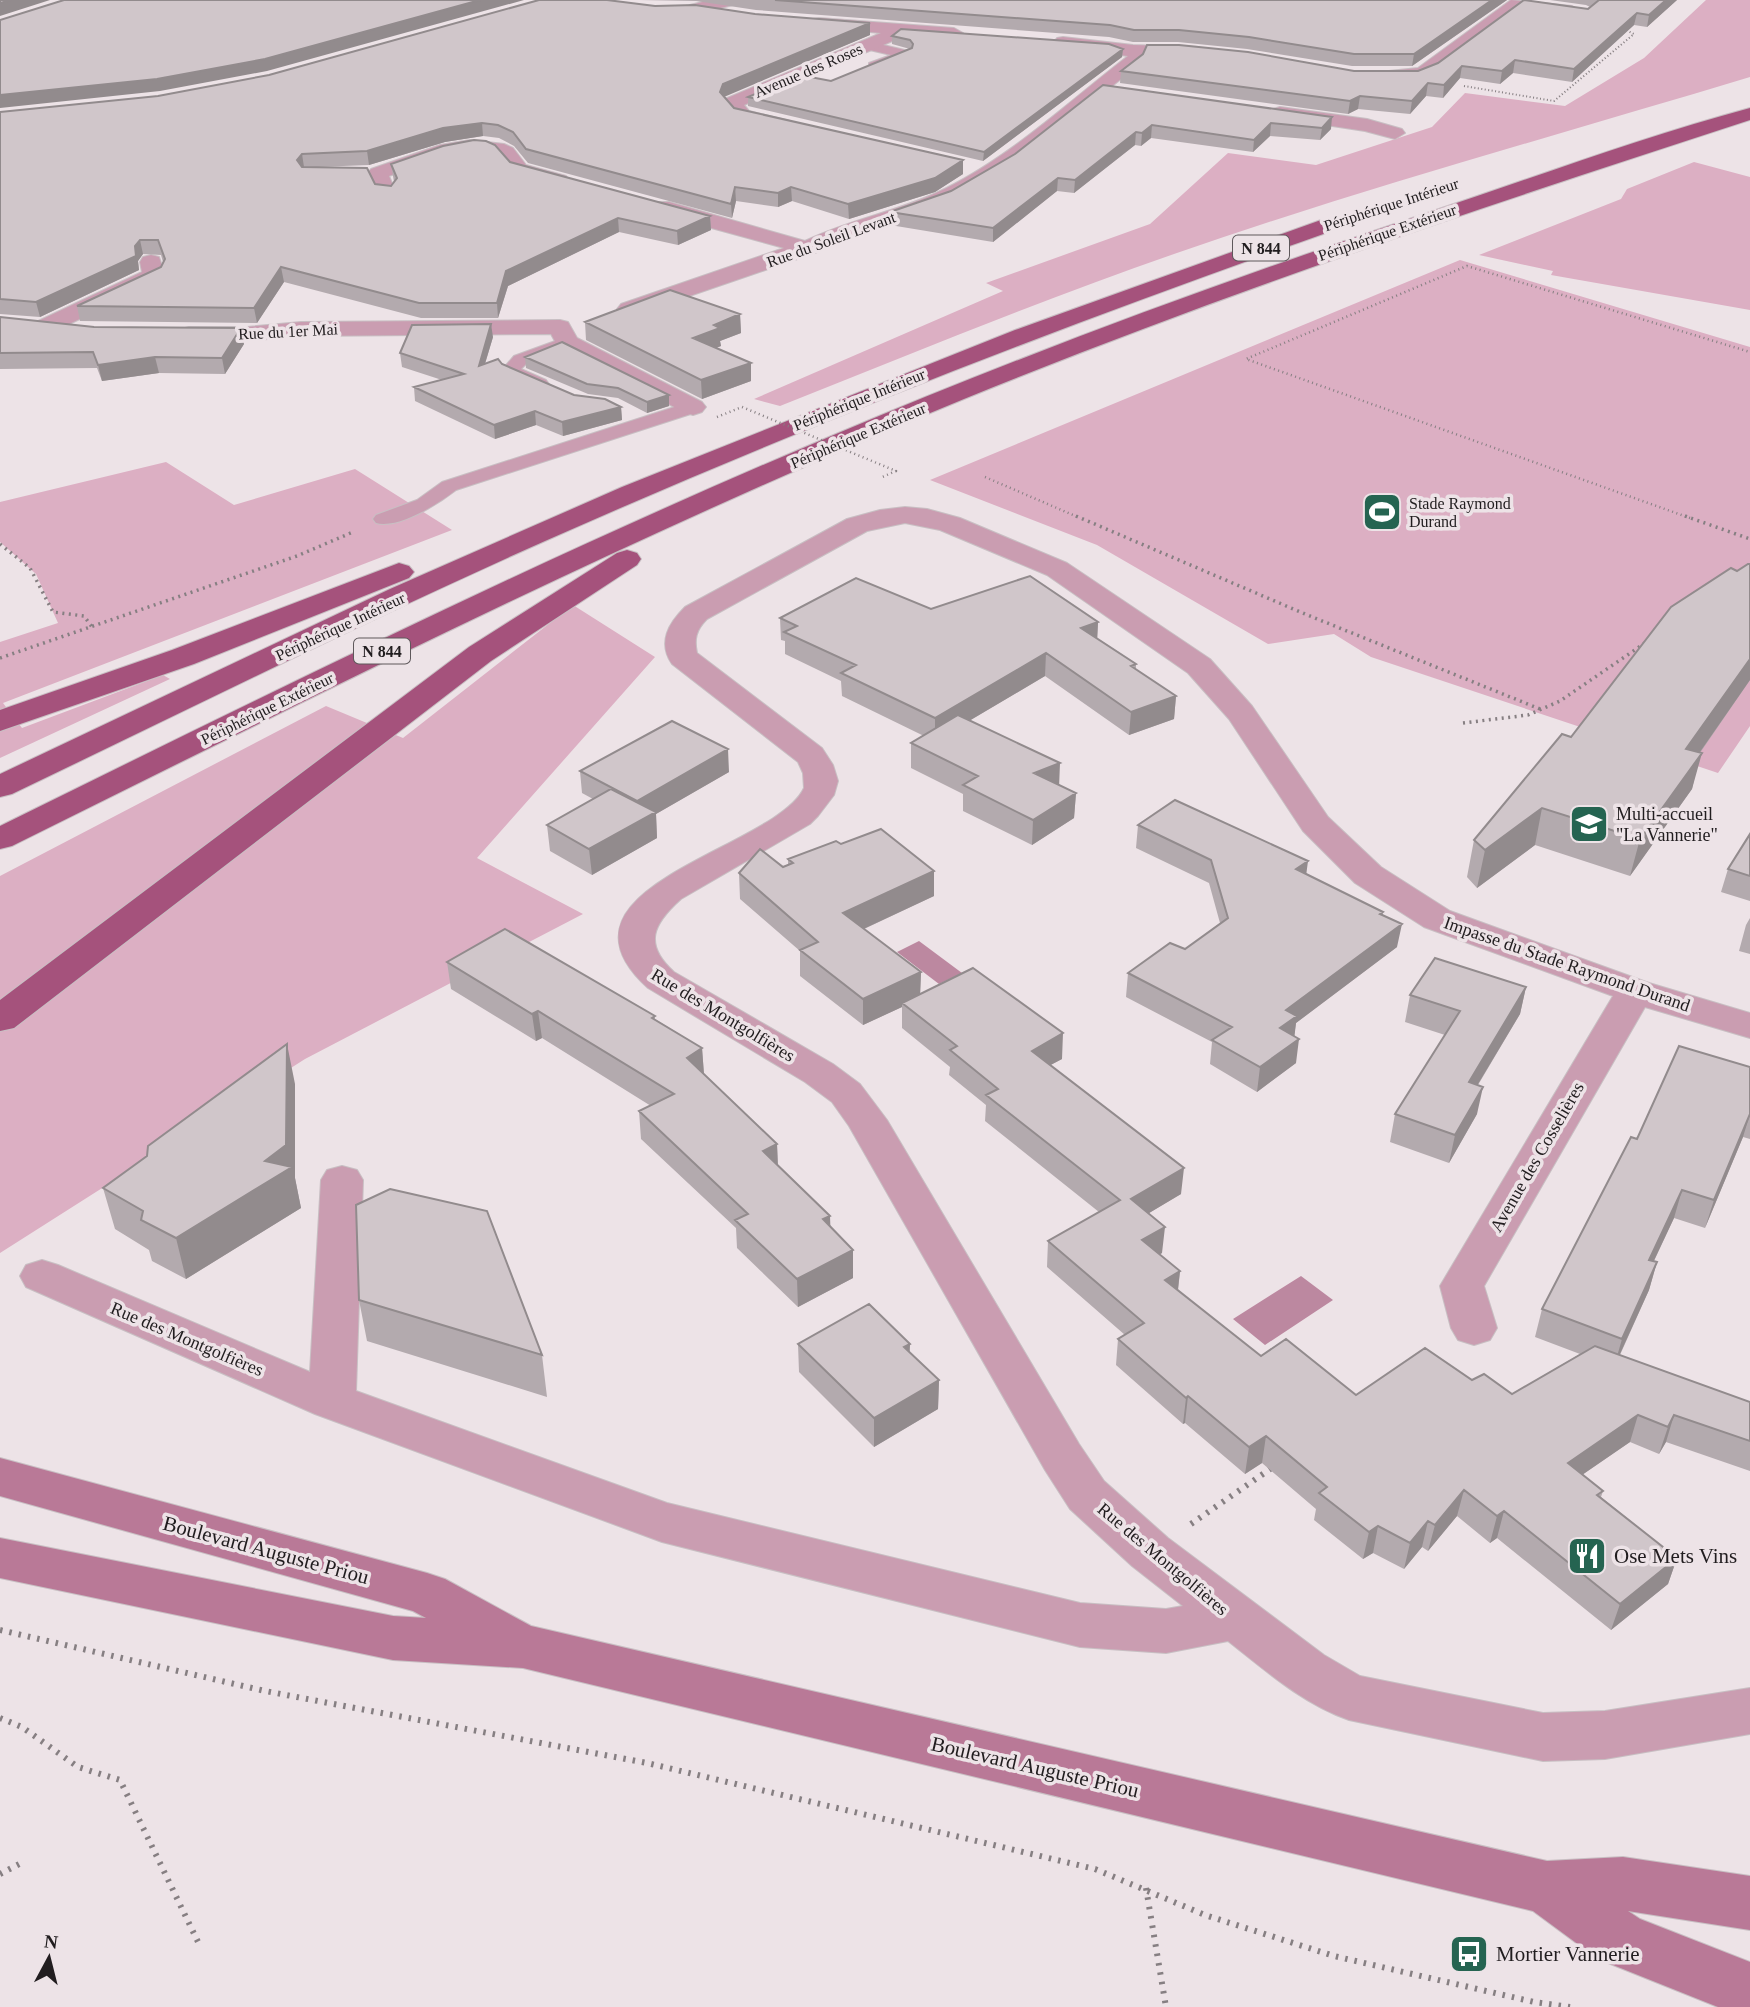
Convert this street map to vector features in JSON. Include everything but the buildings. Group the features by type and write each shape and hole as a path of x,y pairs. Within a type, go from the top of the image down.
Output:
{"highway":[{"name":"Périphérique Extérieur","path":"0,839 451,618 769,473 1047,358 1305,260 1536,182 1750,114"},
{"name":"Périphérique Intérieur","path":"0,787 531,537 695,466 918,375 1133,293 1336,222"},
{"path":"0,1019 480,654 628,558 757,498 769,473"},
{"path":"0,721 183,657 472,543 531,537"}],"main road":[{"name":"Boulevard Auguste Priou","path":"0,1477 427,1594 523,1646"},
{"name":"Boulevard Auguste Priou","path":"0,1558 393,1638 523,1646 1547,1888 1623,1884 1750,1903"},
{"name":"Boulevard Auguste Priou","path":"1547,1888 1619,1939 1750,1991"}],"street":[{"path":"731,0 688,10 742,17"},
{"path":"1371,76 1416,75 1429,69 1518,3 1586,13"},
{"path":"807,22 976,35"},
{"name":"Avenue des Roses","path":"796,128 742,115 732,103 891,35 896,29"},
{"path":"1042,40 1133,50 1221,55"},
{"name":"Rue du Soleil Levant","path":"613,315 807,248 842,231 936,201 1006,160 1134,60 1137,57 1133,50"},
{"path":"1098,88 1125,92"},
{"path":"1259,110 1367,125 1395,133"},
{"path":"483,146 506,134"},
{"path":"351,174 382,183 455,147 483,146 506,152 506,156 519,169 572,183"},
{"path":"960,165 987,171"},
{"path":"639,201 807,248"},
{"path":"40,329 154,275 152,262"},
{"path":"13,325 86,332"},
{"name":"Rue du 1er Mai","path":"160,334 247,334 301,329 570,331 693,407"},
{"name":"Impasse du Stade Raymond Durand","path":"905,516 927,517 950,524 1057,569 1199,666 1241,713 1315,824 1368,875 1437,919 1635,991 1750,1026"},
{"name":"Rue des Montgolfières","path":"905,516 880,518 857,525 696,613 683,626 678,642 683,657 810,755 820,769 822,787 813,803 798,817 668,891 656,901 643,916 637,939 637,955 647,969 661,980 819,1073 846,1093 866,1120 1062,1457 1087,1495 1150,1552 1305,1671 1349,1697 1543,1737 1605,1735 1750,1711"},
{"name":"Avenue des Cosselières","path":"1474,1328 1462,1286 1635,991"},
{"path":"332,1401 342,1181"},
{"name":"Rue des Montgolfières","path":"42,1276 332,1401 662,1522 1080,1625 1166,1631 1235,1618"}],"lane":[{"path":"855,73 904,54 866,45"},
{"path":"795,76 818,80"},
{"path":"559,391 510,371 520,360 570,331"},
{"path":"383,519 425,504 449,486 693,407"},
{"path":"623,411 647,423"}],"path":[{"path":"1416,75 1432,81 1554,101 1634,34 1621,28 1584,22 1586,13"},
{"path":"1750,352 1467,266 1246,359 1750,539"},
{"path":"717,417 742,407 895,471 880,478"},
{"path":"985,477 1305,614 1540,709"},
{"path":"0,658 296,556 383,519"},
{"path":"0,544 30,568 53,612 84,616 92,627"},
{"path":"1463,723 1528,715 1560,701 1649,640"},
{"path":"1150,1552 1284,1460"},
{"path":"0,1630 265,1691 647,1763 1095,1869 1146,1888 1205,1915 1334,1956 1534,2002 1570,2007"},
{"path":"0,1718 12,1721 78,1766 120,1780 199,1944"},
{"path":"0,1874 25,1861"},
{"path":"1146,1888 1166,2007"}],"shaded area":[{"path":"1706,0 1750,0 1750,77 1389,184 1174,254 1025,309 780,406 754,399 1003,291 986,283 1150,224 1228,153 1316,165 1432,127 1465,93 1565,106 1644,58"},
{"path":"1694,162 1750,177 1750,310 1551,275 1553,271 1479,255 1621,199 1627,189"},
{"name":"Stade Raymond Durand","path":"1460,260 1750,347 1750,726 1718,773 1371,657 1334,634 1268,644 1097,545 930,480"},
{"path":"166,462 234,505 355,469 452,530 3,703 22,728 163,675 170,679 0,758 0,642 58,623 36,574 0,542 0,502"},
{"path":"573,605 655,657 477,858 583,914 305,1059 0,1253 0,876 326,706 403,738"},
{"path":"919,941 962,973 939,984 897,952"},
{"path":"1301,1276 1333,1300 1265,1345 1233,1319"}],"place":[{"name":"Stade Raymond Durand","path":"1382,512"},
{"name":"Multi-accueil \"La Vannerie\"","path":"1589,824"},
{"name":"Ose Mets Vins","path":"1587,1556"},
{"name":"Mortier Vannerie","path":"1469,1954"}]}
